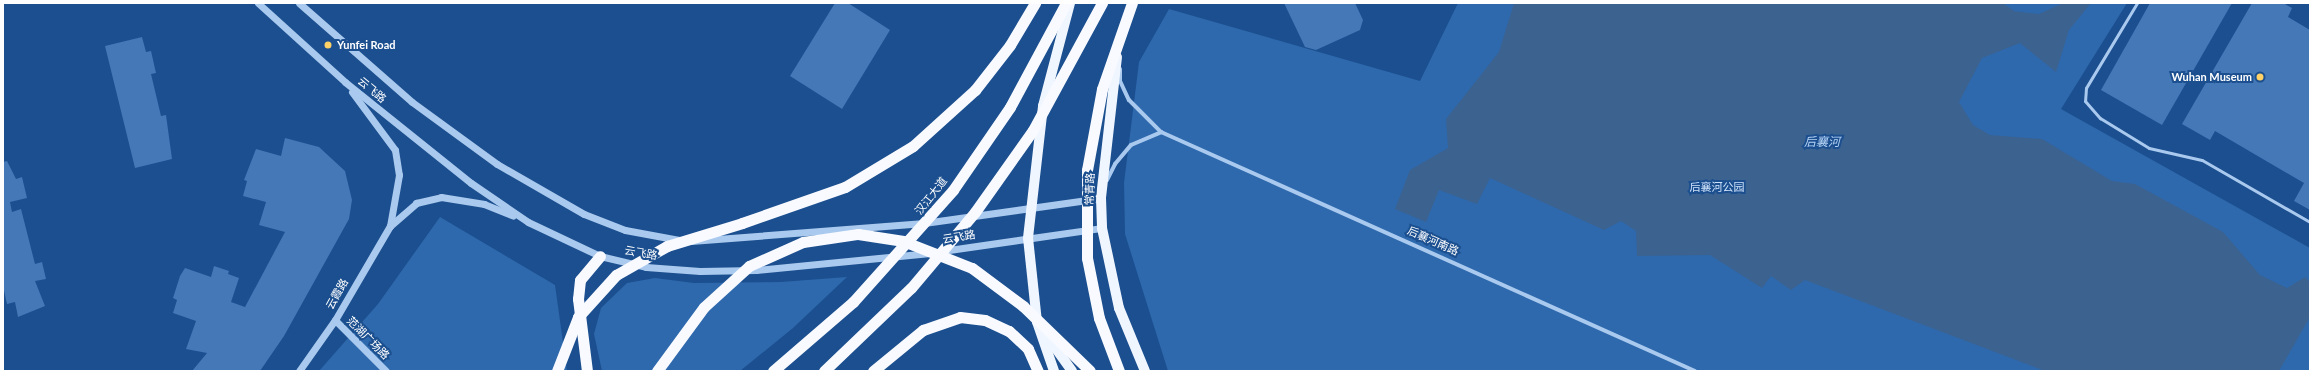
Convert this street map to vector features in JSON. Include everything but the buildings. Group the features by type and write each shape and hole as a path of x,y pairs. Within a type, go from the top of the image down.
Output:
{"highway":[{"path":"557,371 578,317 616,275 667,246 789,210 845,187 891,161 935,129 975,90 1010,45 1035,3"},
{"name":"汉江大道","path":"773,371 858,297 953,190 1010,107 1066,3"},
{"path":"824,371 911,288 975,212 1040,118 1102,3"},
{"path":"1119,371 1099,318 1092,288 1085,197 1095,116 1128,4"},
{"path":"657,371 709,302 750,266 803,242 858,234 903,241 972,268 1023,306 1090,371"},
{"path":"587,371 578,299 580,280 600,256"},
{"path":"873,371 923,330 960,317 985,320 1009,331 1028,349 1038,371"}],"main road":[{"path":"1054,371 1037,322 1028,238 1029,208 1043,106 1070,3"},
{"name":"常青路","path":"1128,4 1112,87 1100,198 1102,228 1119,308 1145,371"},
{"path":"1037,322 1072,371"}],"street":[{"name":"云飞路","path":"258,3 345,82 471,183 528,222 600,256 646,267 756,270 926,253 1102,228"},
{"name":"云飞路","path":"299,3 412,102 466,143 552,197 625,230 666,239 710,242 917,223 1100,198"},
{"path":"1100,198 1108,177 1122,155 1142,139 1161,132 1129,100 1120,81 1128,4"},
{"path":"345,82 395,150 399,176 390,226"},
{"name":"后襄河南路","path":"1161,132 1695,371"},
{"path":"390,226 416,203 441,197 484,204 528,222"},
{"name":"云霞路","path":"299,371 335,320 390,226"},
{"name":"范湖广场路","path":"335,320 386,371"}],"lane":[{"path":"2137,3 2086,88 2085,101 2100,118 2149,148 2202,160 2310,222"}],"green space":[{"name":"后襄河公园","path":"1458,3 2127,3 2061,109 2310,248 2310,371 1168,371 1125,234 1124,183 1139,62 1169,9 1420,81"},
{"path":"440,217 555,285 567,371 319,371 378,304"},
{"path":"847,277 793,328 740,371 602,371 594,334 601,308 627,283 655,278 694,283 781,282"}],"water":[{"name":"后襄河","path":"1514,3 2003,3 2014,11 2039,14 2063,3 2091,3 2069,30 2056,72 2020,43 1982,58 1959,102 1973,125 1990,135 2042,139 2112,181 2135,184 2223,232 2260,275 2287,288 2305,277 2310,282 2310,317 2279,371 2045,371 1805,280 1791,290 1771,276 1762,288 1710,255 1637,256 1636,231 1621,221 1604,230 1490,178 1477,204 1439,190 1426,222 1395,209 1410,170 1448,148 1446,119 1499,52"}],"place":[{"name":"Yunfei Road","path":"328,45"},
{"name":"Wuhan Museum","path":"2260,77"}]}
